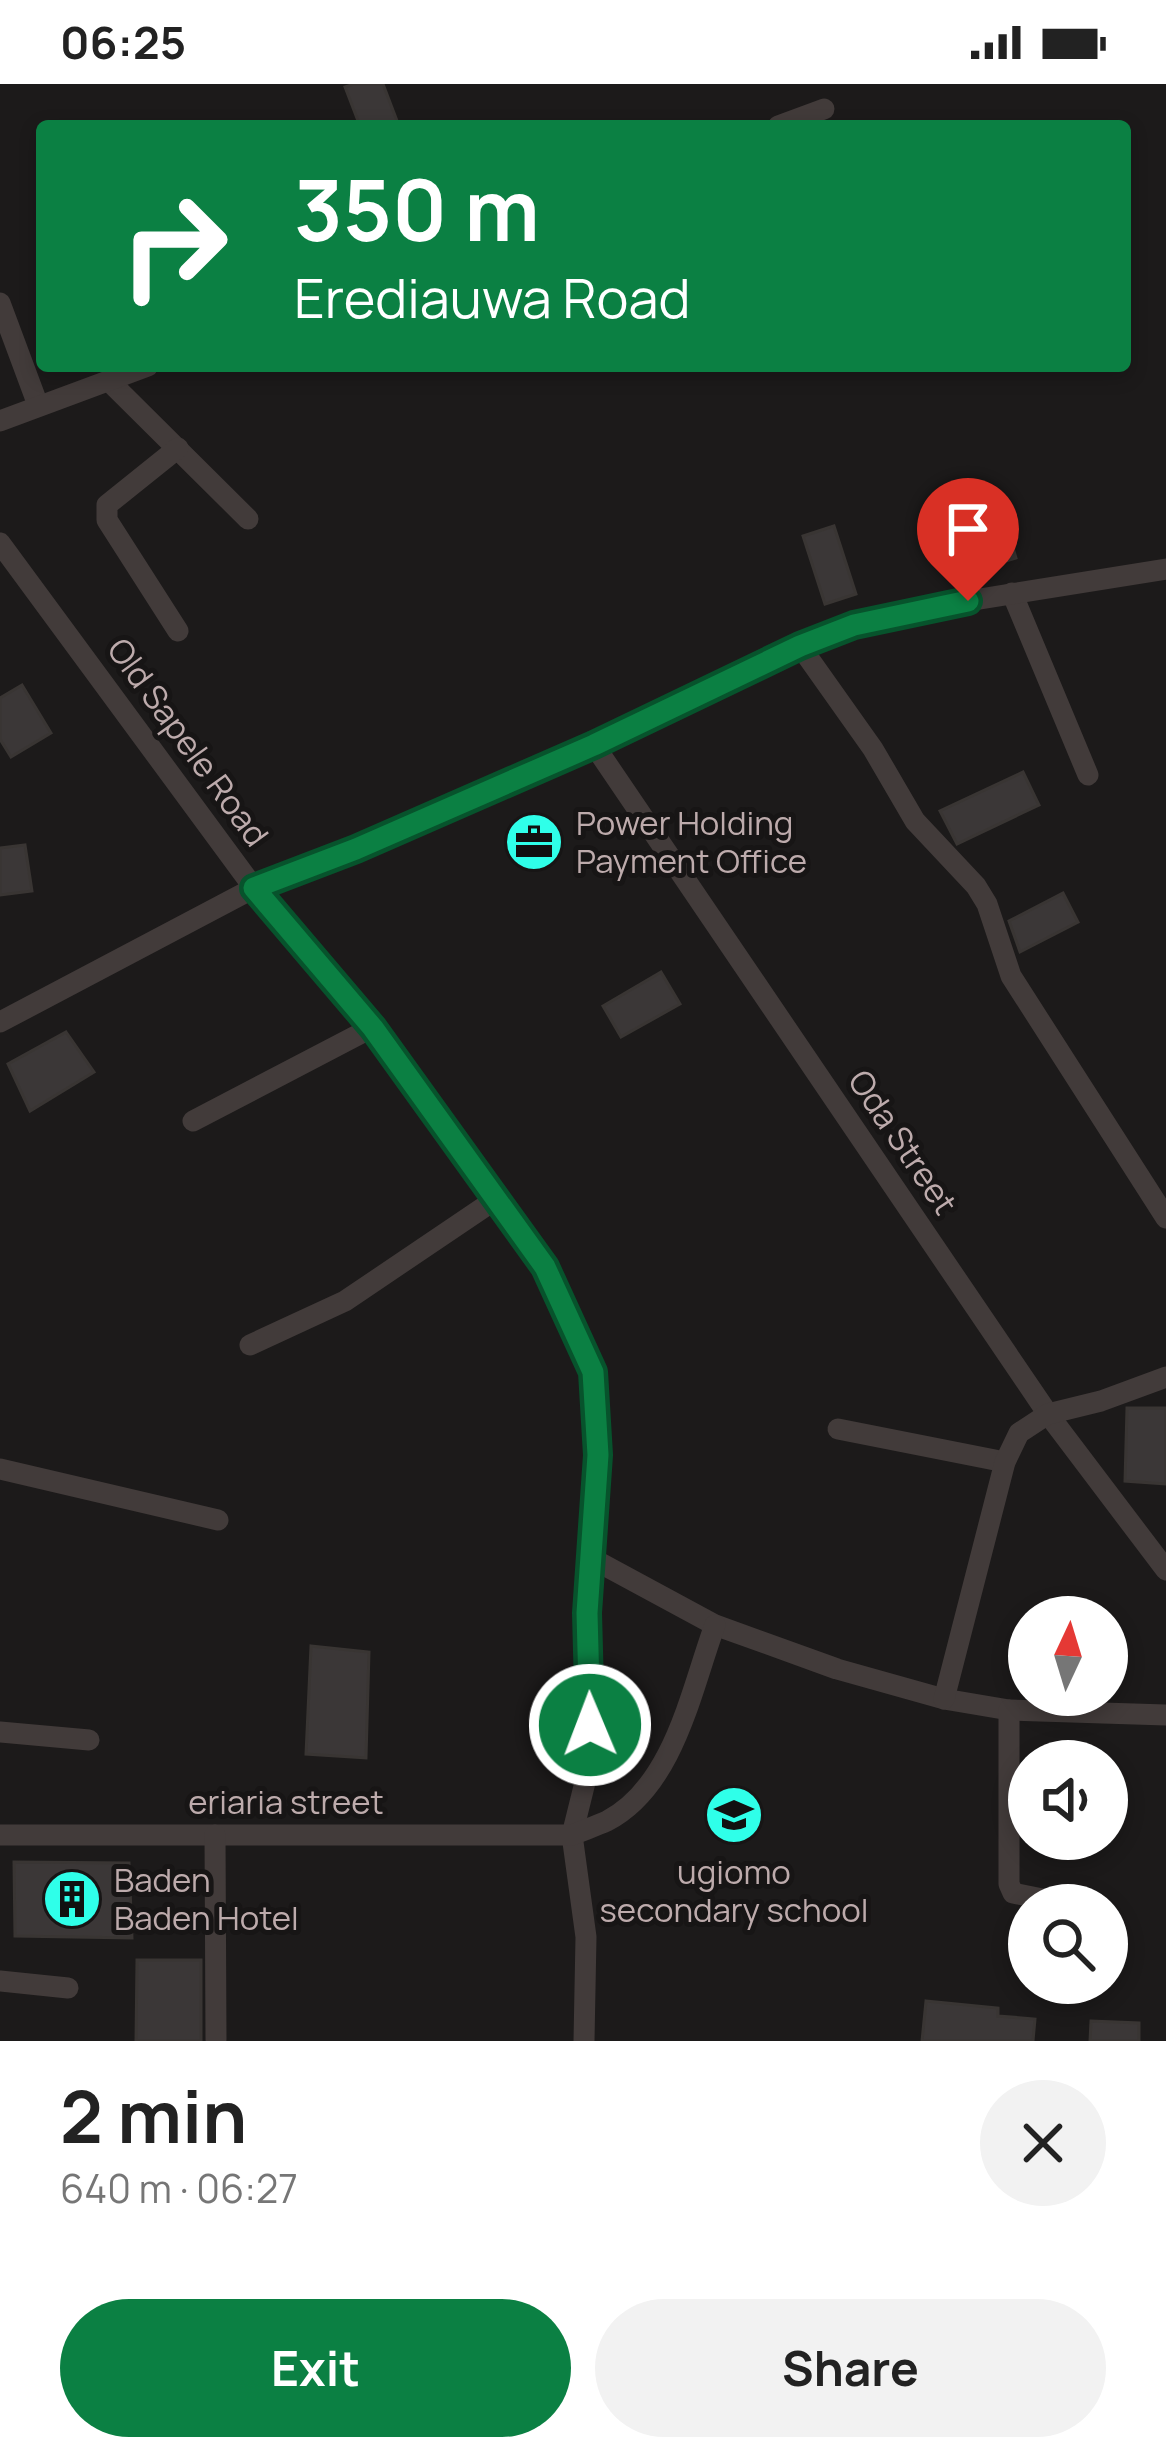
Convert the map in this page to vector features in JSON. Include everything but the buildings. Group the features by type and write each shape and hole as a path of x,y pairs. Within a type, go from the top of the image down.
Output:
{"street":[{"path":"794,120 824,109"},
{"path":"0,303 38,405"},
{"path":"0,421 132,372"},
{"path":"109,381 248,519"},
{"path":"178,448 107,505 107,520 178,631"},
{"name":"Old Sapele Road","path":"0,543 254,888 373,1028 545,1267 593,1372 598,1455 587,1613 592,1750 572,1834 586,1937 584,2041"},
{"path":"0,1022 254,888 594,745 800,646 906,612 1166,568"},
{"path":"1012,593 1088,775"},
{"path":"800,646 873,748 915,821 976,886 987,904 1011,976 1166,1218"},
{"name":"Oda Street","path":"594,745 1048,1414 1166,1570"},
{"path":"194,1121 373,1028"},
{"path":"250,1345 345,1301 496,1199"},
{"path":"944,1699 1005,1462 1019,1433 1048,1414 1101,1402 1166,1377"},
{"path":"838,1430 1005,1462"},
{"path":"0,1469 218,1520"},
{"path":"590,1558 716,1625 837,1669 944,1699 1008,1711"},
{"path":"572,1834 610,1820 651,1781 669,1750 716,1625"},
{"path":"1128,1714 1166,1715"},
{"path":"1009,1716 1009,1884"},
{"path":"0,1732 89,1740"},
{"name":"eriaria street","path":"0,1835 572,1834"},
{"path":"215,1835 216,2039"},
{"path":"0,1981 68,1988"}],"place":[{"name":"Power Holding Payment Office","path":"534,842"},
{"name":"ugiomo secondary school","path":"734,1815"},
{"name":"Baden Baden Hotel","path":"72,1899"}],"route":[{"path":"590,1725 587,1613 598,1455 593,1372 545,1267 373,1028 254,888 594,745 800,646 854,625 968,601"}]}
